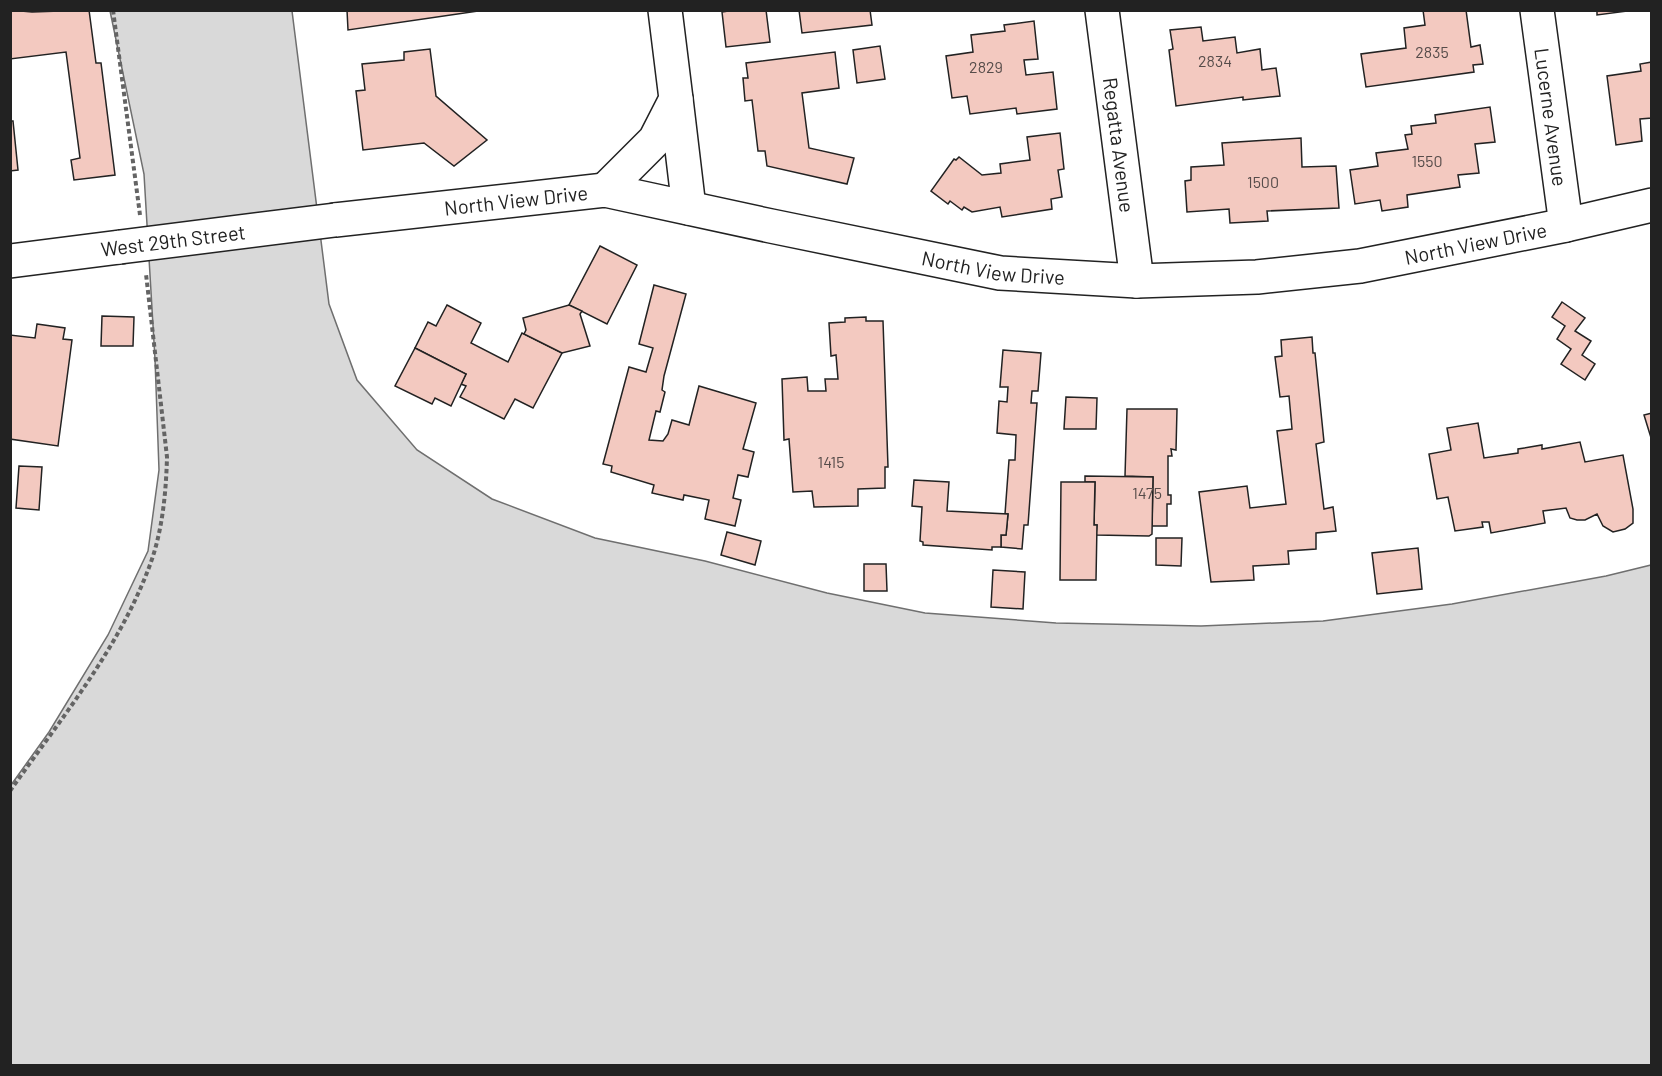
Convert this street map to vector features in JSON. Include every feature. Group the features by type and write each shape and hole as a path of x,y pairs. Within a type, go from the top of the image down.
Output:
{"street":[{"path":"665,10 689,208"},
{"name":"Regatta Avenue","path":"1102,10 1137,281"},
{"name":"Lucerne Avenue","path":"1537,10 1566,225"},
{"path":"605,190 655,140 676,99"},
{"name":"North View Drive","path":"335,220 605,190 1000,273 1137,281 1257,277 1360,266 1566,225 1652,205"},
{"name":"West 29th Street","path":"10,261 335,220"}],"path":[{"path":"113,10 140,216"},
{"path":"10,791 116,639 149,569 159,534 166,488 167,457 145,271"}],"shaded area":[{"path":"110,11 292,11 329,304 357,380 417,450 492,499 595,538 705,561 827,593 925,613 1056,623 1201,626 1323,621 1452,604 1606,576 1651,565 1651,1065 11,1066 11,785 49,732 108,635 148,551 159,470 144,174"}],"building":[{"path":"10,10 32,12 89,10 96,63 101,63 115,175 74,180 71,160 80,158 66,52 10,59"},
{"path":"347,10 485,10 348,30"},
{"path":"766,10 770,42 726,47 722,12"},
{"path":"799,10 870,10 872,25 802,33"},
{"path":"1423,10 1466,10 1471,47 1480,45 1483,64 1473,65 1474,72 1366,87 1361,54 1406,48 1404,28 1425,25"},
{"path":"1597,10 1635,10 1597,15"},
{"path":"1034,21 1038,59 1024,60 1026,75 1053,72 1057,109 1017,114 1016,108 970,114 967,96 952,98 946,56 973,52 971,35 1005,31 1004,25"},
{"path":"1201,27 1203,41 1235,37 1237,53 1260,49 1262,70 1276,68 1280,96 1243,100 1243,97 1176,106 1169,50 1173,49 1170,30"},
{"path":"880,46 885,79 857,83 853,50"},
{"path":"430,49 436,96 487,140 454,166 424,143 363,150 356,91 365,90 362,64 404,60 404,52"},
{"path":"835,52 839,88 802,93 809,148 854,158 847,184 767,166 765,151 758,151 752,100 745,101 743,78 748,78 746,63"},
{"path":"1652,62 1652,118 1640,119 1642,141 1616,145 1607,76 1641,71 1640,64"},
{"path":"1490,107 1495,142 1475,144 1479,173 1458,175 1460,187 1407,195 1408,207 1382,211 1380,200 1355,204 1350,170 1378,166 1376,153 1408,149 1405,135 1412,134 1411,126 1436,123 1435,115"},
{"path":"10,121 13,121 18,170 10,171"},
{"path":"1060,133 1064,169 1058,170 1062,197 1051,199 1052,209 1002,217 1000,207 972,212 964,207 962,210 950,201 948,204 931,191 954,159 959,157 982,175 1001,173 1000,164 1030,160 1027,137"},
{"path":"1301,138 1302,167 1336,166 1339,208 1267,211 1268,221 1230,223 1229,209 1187,212 1185,181 1191,180 1191,167 1224,165 1222,143"},
{"path":"600,246 637,265 607,324 569,305"},
{"path":"654,285 686,294 664,376 662,390 665,392 660,412 656,411 649,440 663,441 668,434 672,420 689,425 699,386 756,403 743,449 754,452 748,477 738,475 733,498 741,500 735,526 705,519 709,500 684,495 683,500 652,493 654,485 611,472 612,466 603,464 629,367 646,372 653,348 639,344"},
{"path":"1562,302 1585,318 1575,331 1591,341 1582,355 1595,364 1585,380 1561,364 1571,349 1557,339 1565,326 1552,317"},
{"path":"447,305 481,323 471,343 508,362 522,333 562,353 533,408 515,399 504,419 460,397 466,386 461,384 466,374 415,348 428,322 436,326"},
{"path":"569,305 582,311 580,314 590,346 562,353 524,334 526,330 523,318"},
{"path":"102,316 134,317 133,346 101,346"},
{"path":"866,317 866,321 883,321 888,467 885,467 885,488 858,489 858,506 814,507 812,491 793,492 789,439 784,440 782,379 807,377 808,391 826,391 825,379 838,379 836,355 831,356 829,323 845,322 845,318"},
{"path":"37,324 65,328 63,339 72,340 58,446 10,439 10,335 35,338"},
{"path":"1312,337 1324,442 1316,444 1324,509 1333,507 1336,531 1316,533 1316,549 1288,551 1289,564 1253,566 1254,580 1211,582 1199,492 1247,486 1250,508 1286,504 1277,431 1292,429 1289,396 1280,397 1275,357 1282,356 1281,340"},
{"path":"415,348 466,374 451,406 435,398 432,404 395,386"},
{"path":"1003,350 1041,353 1038,391 1032,391 1031,403 1037,403 1028,525 1024,525 1022,549 1001,547 1001,535 1006,535 1008,514 1005,514 1009,460 1015,460 1016,435 997,433 999,401 1007,402 1008,387 1000,387"},
{"path":"1066,397 1097,398 1096,429 1064,429"},
{"path":"1127,409 1177,409 1176,450 1171,449 1172,456 1168,456 1168,495 1171,495 1171,504 1167,504 1167,526 1152,526 1153,477 1125,476"},
{"path":"1652,413 1652,441 1644,415"},
{"path":"1478,423 1484,458 1518,453 1518,449 1542,445 1542,449 1580,442 1585,462 1623,455 1633,509 1633,523 1625,529 1613,532 1603,526 1597,514 1585,520 1577,520 1570,518 1566,508 1543,511 1545,523 1491,533 1489,522 1482,522 1483,527 1455,531 1448,497 1437,499 1429,454 1451,450 1447,428"},
{"path":"19,466 42,467 39,510 16,508"},
{"path":"1085,476 1153,477 1152,534 1149,536 1096,535 1097,525 1094,525 1095,482 1085,482"},
{"path":"914,480 949,482 947,511 1008,514 1006,535 1001,535 1001,547 992,547 992,550 923,545 920,541 922,507 912,506"},
{"path":"1061,482 1095,482 1096,580 1060,580"},
{"path":"727,532 761,541 755,565 721,555"},
{"path":"1156,538 1182,538 1181,566 1156,565"},
{"path":"1418,548 1422,589 1377,594 1372,553"},
{"path":"864,564 886,564 887,591 864,591"},
{"path":"993,570 1025,572 1023,609 991,607"}]}
